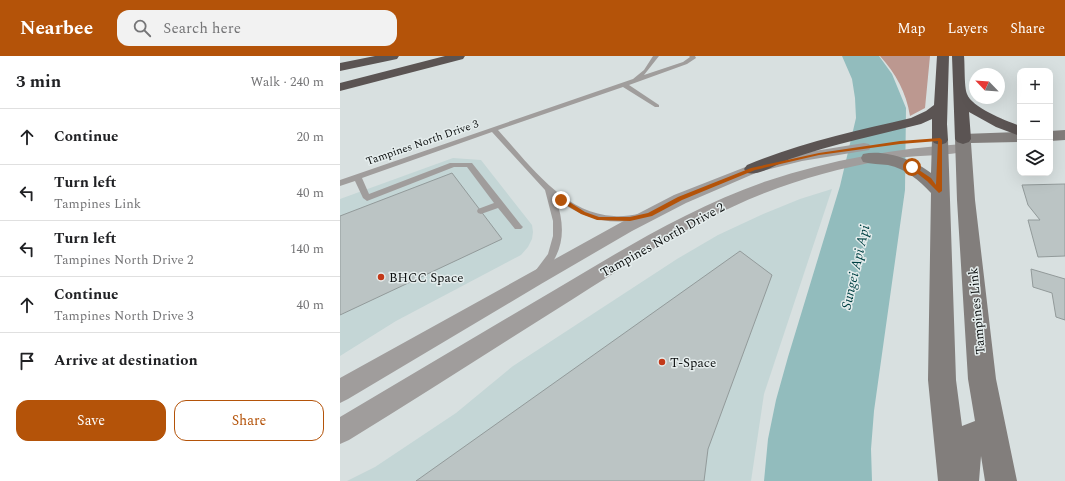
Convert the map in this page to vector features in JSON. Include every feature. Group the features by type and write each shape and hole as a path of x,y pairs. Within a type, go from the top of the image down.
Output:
{"highway":[{"path":"340,67 393,56"},
{"path":"340,71 408,56"},
{"path":"340,87 459,56"},
{"path":"940,144 939,124 943,56"},
{"path":"958,56 963,144"},
{"path":"960,94 970,107 1001,124 1017,130"},
{"path":"753,169 783,156 838,152 916,121 941,106"}],"street":[{"path":"1053,136 1065,135"},
{"name":"Tampines North Drive 2","path":"963,144 1017,137"},
{"name":"Tampines North Drive 2","path":"340,431 635,251 685,223 838,152 914,153 940,144 1017,146"},
{"path":"940,144 939,191 942,380 954,481"},
{"name":"Tampines Link","path":"963,144 971,265 982,379 1001,481"},
{"path":"1053,145 1065,144"},
{"name":"Tampines North Drive 2","path":"838,152 869,158"},
{"path":"869,158 888,160 914,153 929,180 939,191"},
{"name":"Tampines North Drive 2","path":"340,391 650,214 680,199 753,169"},
{"path":"964,481 966,452 973,436 991,432"}],"lane":[{"name":"Tampines North Drive 3","path":"626,85 642,74 656,56"},
{"name":"Tampines North Drive 3","path":"340,183 626,85 685,63 693,58 692,56"},
{"path":"626,85 657,106"},
{"name":"Tampines North Drive 3","path":"494,130 549,191 583,213 599,218 630,219 650,214"},
{"path":"357,177 367,198 453,165 469,165 518,227"},
{"name":"Tampines North Drive 3","path":"340,178 357,177"},
{"name":"Tampines North Drive 3","path":"534,279 554,252 558,239 555,206 549,191"},
{"path":"481,211 499,204"}],"shaded area":[{"path":"880,56 930,56 925,108 910,116 906,99 900,84"},
{"path":"453,158 481,160 532,225 532,239 528,247 521,255 396,321 340,356 340,199"},
{"path":"832,189 764,394 751,481 347,481 375,467 456,413 513,366 677,259 718,235 761,215 800,199"}],"water":[{"name":"Sungei Api Api","path":"842,56 879,56 892,74 906,108 905,190 874,411 871,449 872,481 764,481 768,439 776,400 840,186 856,118 852,79"}],"building":[{"name":"BHCC Space","path":"452,173 502,239 340,315 340,216"},
{"path":"1065,184 1065,256 1038,257 1028,220 1040,220 1028,205 1022,185"},
{"name":"T-Space","path":"740,251 772,275 708,449 704,481 416,481"},
{"path":"1031,269 1065,279 1065,320 1056,317 1052,293 1033,287"}],"place":[{"name":"BHCC Space","path":"381,277"},
{"name":"T-Space","path":"662,362"}],"route":[{"path":"561,200 583,213 599,218 618,220 630,219 650,214 680,199 753,169 819,154 900,142 940,140 939,191 920,172 912,167"}]}
